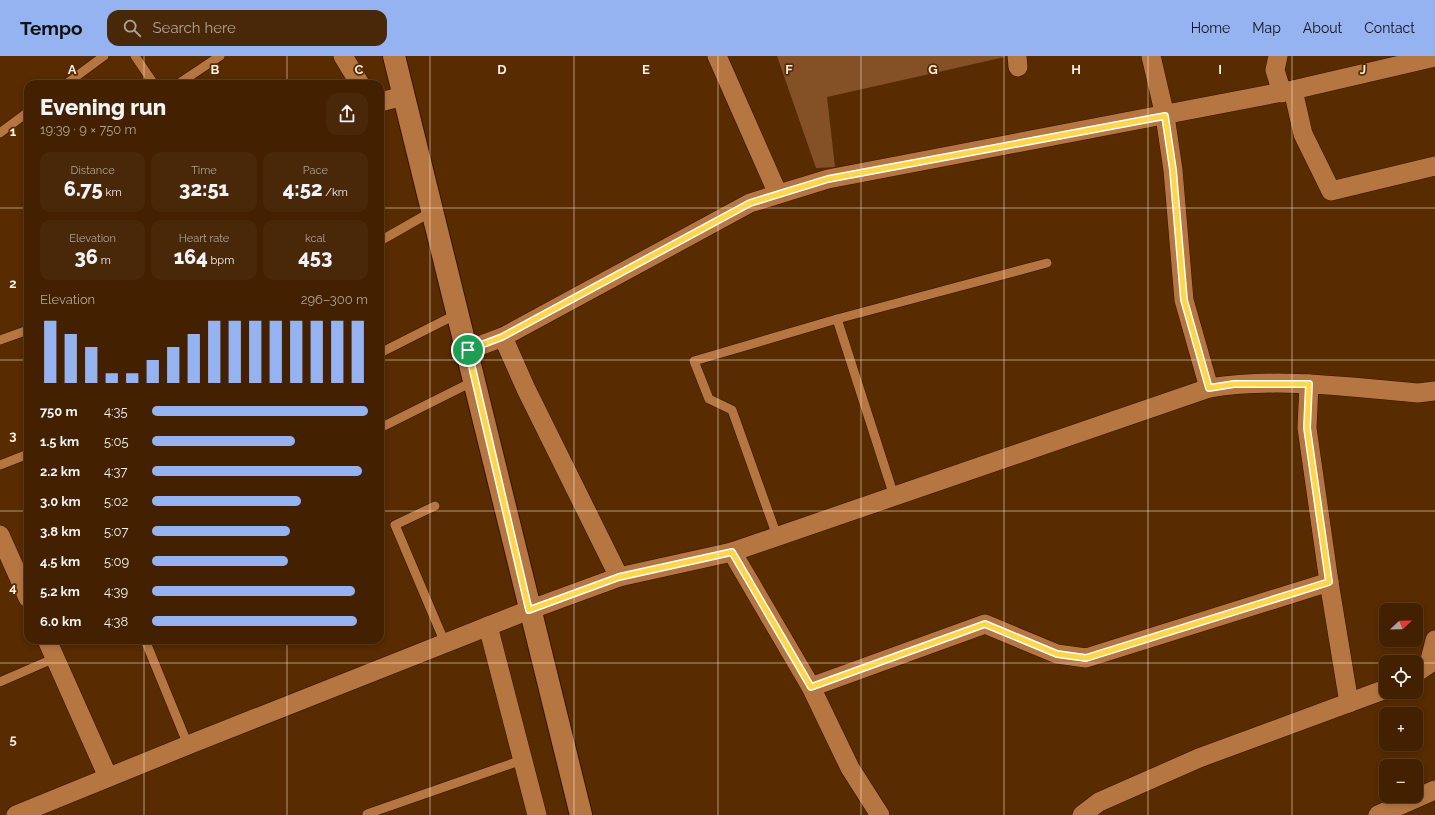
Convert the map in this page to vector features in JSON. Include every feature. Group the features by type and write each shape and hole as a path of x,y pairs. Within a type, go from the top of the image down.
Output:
{"street":[{"path":"343,56 358,80"},
{"path":"394,56 431,212 468,350 529,610 581,815"},
{"path":"717,56 778,194"},
{"path":"1151,56 1165,116 1173,170 1184,300 1209,388"},
{"path":"1278,56 1275,70 1288,92 1303,134 1331,192 1435,166"},
{"path":"468,350 502,337 750,203 778,194 828,179 1288,92 1435,56"},
{"path":"384,101 404,96"},
{"path":"502,337 529,396 619,577"},
{"path":"16,815 488,626 619,577 732,552 1209,388 1234,384 1309,384 1418,393 1435,391"},
{"path":"1309,384 1307,428 1329,582 1349,703"},
{"path":"0,535 5,559 24,591"},
{"path":"732,552 811,687 850,768 880,815"},
{"path":"811,687 985,624 1057,654 1086,658 1329,582"},
{"path":"488,626 537,815"},
{"path":"1423,668 1428,664 1435,640"},
{"path":"49,644 108,777"},
{"path":"1082,815 1099,802 1199,758 1379,692"},
{"path":"1378,815 1435,790"}],"lane":[{"path":"71,80 104,56"},
{"path":"135,56 151,80"},
{"path":"184,80 220,56"},
{"path":"0,133 24,115"},
{"path":"384,239 431,212"},
{"path":"776,536 732,410 709,399 694,361 837,319 1048,263"},
{"path":"384,351 458,314"},
{"path":"837,319 894,496"},
{"path":"0,340 24,331"},
{"path":"384,426 475,380"},
{"path":"0,465 24,456"},
{"path":"435,506 395,524 445,643"},
{"path":"147,644 188,745"},
{"path":"0,682 55,658"},
{"path":"367,814 522,760"}],"shaded area":[{"path":"777,56 1005,57 827,97 835,167 816,168"}],"route":[{"path":"1165,116 1173,170 1184,300 1209,388 1234,384 1309,384 1307,428 1329,582 1086,658 1057,654 985,624 871,667 811,687 732,552 619,577 529,610 468,350 502,337 750,203 828,179 1165,116"}]}
